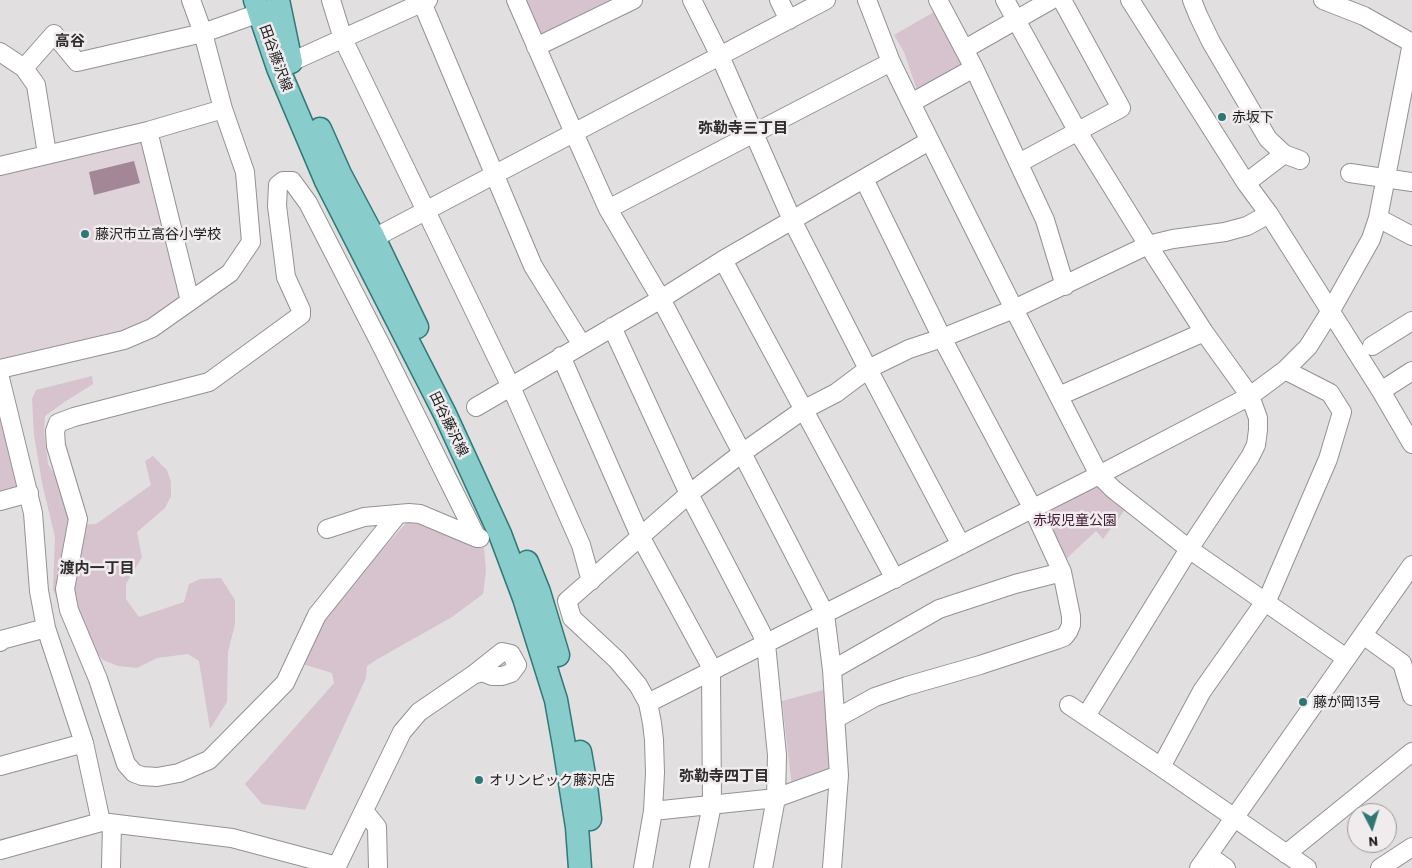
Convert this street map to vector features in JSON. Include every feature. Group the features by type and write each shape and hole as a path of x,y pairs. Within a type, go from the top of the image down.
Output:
{"main road":[{"name":"田谷藤沢線","path":"270,0 285,65 326,182 445,414 500,534 524,598 556,700 577,827 578,868"},
{"path":"278,0 285,65"},
{"path":"251,5 285,65"},
{"name":"田谷藤沢線","path":"285,65 374,238 515,529 539,592 558,654 577,736 586,786 594,868"}],"street":[{"path":"0,369 124,340 152,328 230,273 251,242 245,172 223,109 203,33 191,0"},
{"path":"331,0 343,39 511,387 581,545 591,581"},
{"path":"516,0 608,209 660,299 825,614 832,670 840,776 832,868"},
{"path":"536,47 633,0"},
{"path":"692,0 720,56 792,220 961,545"},
{"path":"779,0 789,20"},
{"path":"374,238 826,0"},
{"path":"867,0 892,62 929,141 1100,476 1113,489 1190,549 1346,658"},
{"path":"938,0 965,49 1045,220 1065,286"},
{"path":"1005,0 1078,132 1204,332 1250,396 1258,418 1256,445 1250,457 1086,716"},
{"path":"965,49 1051,0"},
{"path":"1019,163 1121,108 1062,0"},
{"path":"1130,0 1246,182 1269,214 1381,391 1412,444"},
{"path":"1192,0 1211,42 1268,139 1292,157 1246,182"},
{"path":"648,703 1100,476 1250,396 1285,370 1308,346 1330,312 1371,239 1378,218 1412,43 1366,8 1323,0"},
{"path":"285,65 424,1 533,266 582,345"},
{"path":"24,68 54,34 77,62 203,33 251,5"},
{"path":"0,52 24,68 36,85 47,154"},
{"path":"608,209 892,62"},
{"path":"911,103 974,68"},
{"path":"0,166 148,131 223,109"},
{"path":"148,131 190,301"},
{"path":"476,407 723,260 929,141"},
{"path":"1350,173 1412,182"},
{"path":"835,720 883,694 980,665 1064,636 1071,625 1071,616 1062,572 1033,509 942,338 864,179"},
{"path":"398,514 317,615 285,684 209,760 179,773 142,776 134,773 126,764 98,679 69,610 65,589 78,519 56,446 55,431 58,423 74,417 209,382 301,316 301,310 286,277 277,206 278,185 283,181 292,181 308,203 477,538"},
{"path":"643,868 654,811 654,740 648,703 638,685 617,660 572,618 567,601 689,494 742,453 803,410 836,393 868,369 909,349 1014,309 1148,245 1173,239 1225,232 1247,226 1269,214"},
{"path":"1378,218 1412,236"},
{"path":"723,260 895,579"},
{"path":"1372,346 1412,321"},
{"path":"612,327 689,494 766,644 777,755 776,798 763,868"},
{"path":"1059,396 1204,332"},
{"path":"561,356 640,536 712,671 712,805 699,868"},
{"path":"1161,767 1202,691 1269,596 1328,459 1342,412 1330,393 1285,370"},
{"path":"1381,391 1412,371"},
{"path":"0,378 34,513 39,591 46,628 84,743 107,823 111,868"},
{"path":"0,501 28,493"},
{"path":"327,529 364,517 409,513 420,514 477,538 500,534"},
{"path":"1226,868 1203,862 1412,565"},
{"path":"832,670 939,609 1015,584 1062,572"},
{"path":"0,642 0,640 46,628"},
{"path":"1363,635 1402,663 1412,696"},
{"path":"0,850 107,823 232,838 337,867 402,732 420,712 473,675"},
{"path":"1070,705 1307,868"},
{"path":"0,766 84,743"},
{"path":"1286,854 1412,752"},
{"path":"654,811 776,798 840,776"},
{"path":"364,811 377,827 378,868"},
{"path":"1380,868 1412,847"}],"shaded area":[{"name":"藤沢市立高谷小学校","path":"141,137 183,300 150,322 121,335 0,362 0,174"},
{"path":"134,161 140,183 94,195 89,172"}],"green space":[{"path":"525,0 620,0 543,39"},
{"path":"934,12 965,68 918,93 904,52 894,35"},
{"path":"92,376 93,384 45,416 44,432 48,464 60,484 74,525 96,524 151,485 145,461 153,456 167,470 171,482 171,496 165,508 137,532 142,557 126,584 126,599 139,617 184,602 189,584 200,579 221,578 235,600 235,624 228,652 227,702 210,729 199,661 188,654 157,658 137,668 118,666 103,660 61,610 53,589 55,537 42,483 34,435 32,399 36,390"},
{"path":"0,403 21,486 0,497"},
{"name":"赤坂児童公園","path":"1104,480 1130,503 1103,539 1096,531 1063,562 1044,510"},
{"path":"410,519 484,548 486,571 483,594 452,617 367,666 366,678 305,810 262,804 245,784 334,683 332,673 299,663 321,616"},
{"path":"827,689 833,769 792,787 782,701"}],"place":[{"name":"赤坂下","path":"1222,117"},
{"name":"藤沢市立高谷小学校","path":"85,234"},
{"name":"藤が岡13号","path":"1303,702"},
{"name":"オリンピック藤沢店","path":"479,780"}],"district":[{"name":"高谷","path":"70,41"},
{"name":"弥勒寺三丁目","path":"743,128"},
{"name":"渡内一丁目","path":"97,568"},
{"name":"弥勒寺四丁目","path":"724,776"}]}
